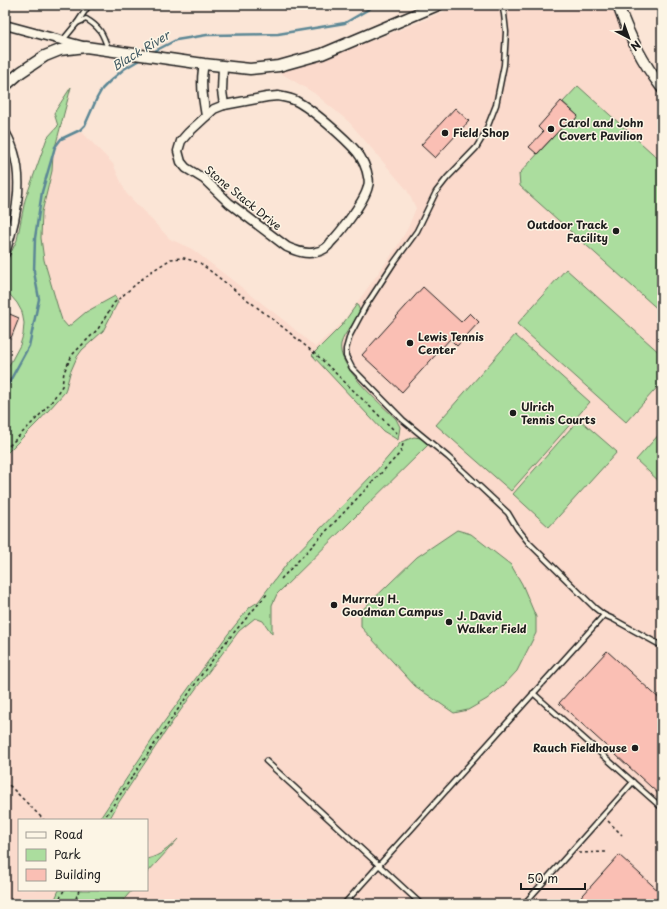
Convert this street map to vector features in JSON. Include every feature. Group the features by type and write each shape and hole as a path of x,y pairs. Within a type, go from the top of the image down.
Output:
{"street":[{"path":"618,5 631,37 653,76 662,88"},
{"path":"5,25 86,47 141,54 165,59 250,69 292,63 322,54 434,6"},
{"path":"48,36 55,42 58,51"},
{"path":"5,86 32,64 45,56 58,51 86,47"},
{"path":"204,64 202,74 202,91 206,116"},
{"path":"224,66 222,91 224,105"},
{"name":"Stone Stack Drive","path":"278,96 295,101 315,114 358,153 368,176 368,186 354,212 331,243 325,248 308,254 297,252 287,247 229,203 204,179 186,168 181,162 178,151 181,141 214,109 224,105 278,96"},
{"path":"5,132 15,153 18,169 18,188 17,206 5,253"}],"lane":[{"path":"64,40 89,5"},
{"path":"502,5 506,32 504,65 496,105 485,133 476,148 447,178 436,192 417,231 365,307 350,335 346,349 346,356 352,368 403,420 448,457 508,513 517,528 530,543 595,608 604,615 662,646"},
{"path":"77,23 86,19 95,24 103,34 108,49"},
{"path":"344,904 604,615"},
{"path":"534,693 662,808"},
{"path":"266,761 421,904"},
{"path":"524,904 633,782"}],"path":[{"path":"5,450 50,404 62,386 64,372 72,355 98,329 114,303 149,273 171,259 184,258 200,263 286,329 319,357 397,433"},
{"path":"280,579 400,452 403,444"},
{"path":"104,819 202,674 225,643 267,594"},
{"path":"5,780 43,819"},
{"path":"608,821 622,835"},
{"path":"579,854 606,852"},
{"path":"57,904 64,891"},
{"path":"74,904 79,891"}],"shaded area":[{"name":"Murray H. Goodman Campus","path":"459,5 613,5 627,38 648,75 662,95 662,904 5,904 5,390 29,346 39,211 55,147 61,139 80,130 113,164 126,193 170,239 192,249 286,322 315,347 343,322 395,250 408,228 416,208 407,190 349,122 314,93 279,72 322,60 420,22"}],"green space":[{"name":"Outdoor Track Facility","path":"578,86 662,162 662,313 520,186 519,174 568,121 571,124 578,116 563,102"},
{"path":"71,87 53,155 52,171 42,212 41,238 44,260 62,320 68,327 86,312 115,296 118,302 103,331 82,350 77,357 70,373 65,392 5,455 5,373 20,345 24,323 22,312 17,303 5,289 5,265 17,240 25,200 47,138 58,126 54,113"},
{"path":"566,269 662,355 662,382 626,422 517,324"},
{"path":"357,304 361,313 342,340 341,353 345,363 361,384 396,419 400,427 398,440 383,431 312,355 342,325"},
{"name":"Ulrich Tennis Courts","path":"515,335 590,402 511,491 436,425"},
{"path":"579,419 617,452 549,527 513,494"},
{"path":"662,431 662,484 636,460"},
{"path":"414,437 421,438 428,445 277,594 272,605 272,634 263,621 255,618 239,631 166,731 119,802 110,819 100,819 164,722 228,634 250,607 258,602 289,561 375,472 401,442"},
{"name":"J. David Walker Field","path":"457,530 471,534 511,565 522,584 536,617 536,633 517,671 503,686 487,699 468,710 454,713 415,686 361,627 361,611 417,557"},
{"path":"178,839 148,872 148,859 156,856 171,846"},
{"path":"59,891 131,891 120,904 53,904"}],"building":[{"name":"Carol and John Covert Pavilion","path":"561,101 578,116 571,124 568,121 537,154 529,147 543,132 538,127"},
{"name":"Field Shop","path":"455,108 469,121 435,158 421,145"},
{"name":"Lewis Tennis Center","path":"423,287 461,322 470,313 479,322 457,346 450,339 402,392 362,355"},
{"path":"5,312 19,318 11,338 5,335"},
{"name":"Rauch Fieldhouse","path":"607,651 662,701 662,797 559,703"},
{"path":"619,855 662,894 662,904 575,904"}],"waterway":[{"name":"Black River","path":"151,53 176,40 207,35 278,34 345,23 374,5"},
{"name":"Black River","path":"5,390 29,346 39,299 34,272 35,238 42,192 55,147 61,139 80,130 85,125 102,89 124,69 141,59"}],"place":[{"name":"Carol and John Covert Pavilion","path":"551,129"},
{"name":"Field Shop","path":"445,133"},
{"name":"Outdoor Track Facility","path":"616,231"},
{"name":"Lewis Tennis Center","path":"410,343"},
{"name":"Ulrich Tennis Courts","path":"513,413"},
{"name":"Murray H. Goodman Campus","path":"334,605"},
{"name":"J. David Walker Field","path":"449,622"},
{"name":"Rauch Fieldhouse","path":"635,748"}]}
